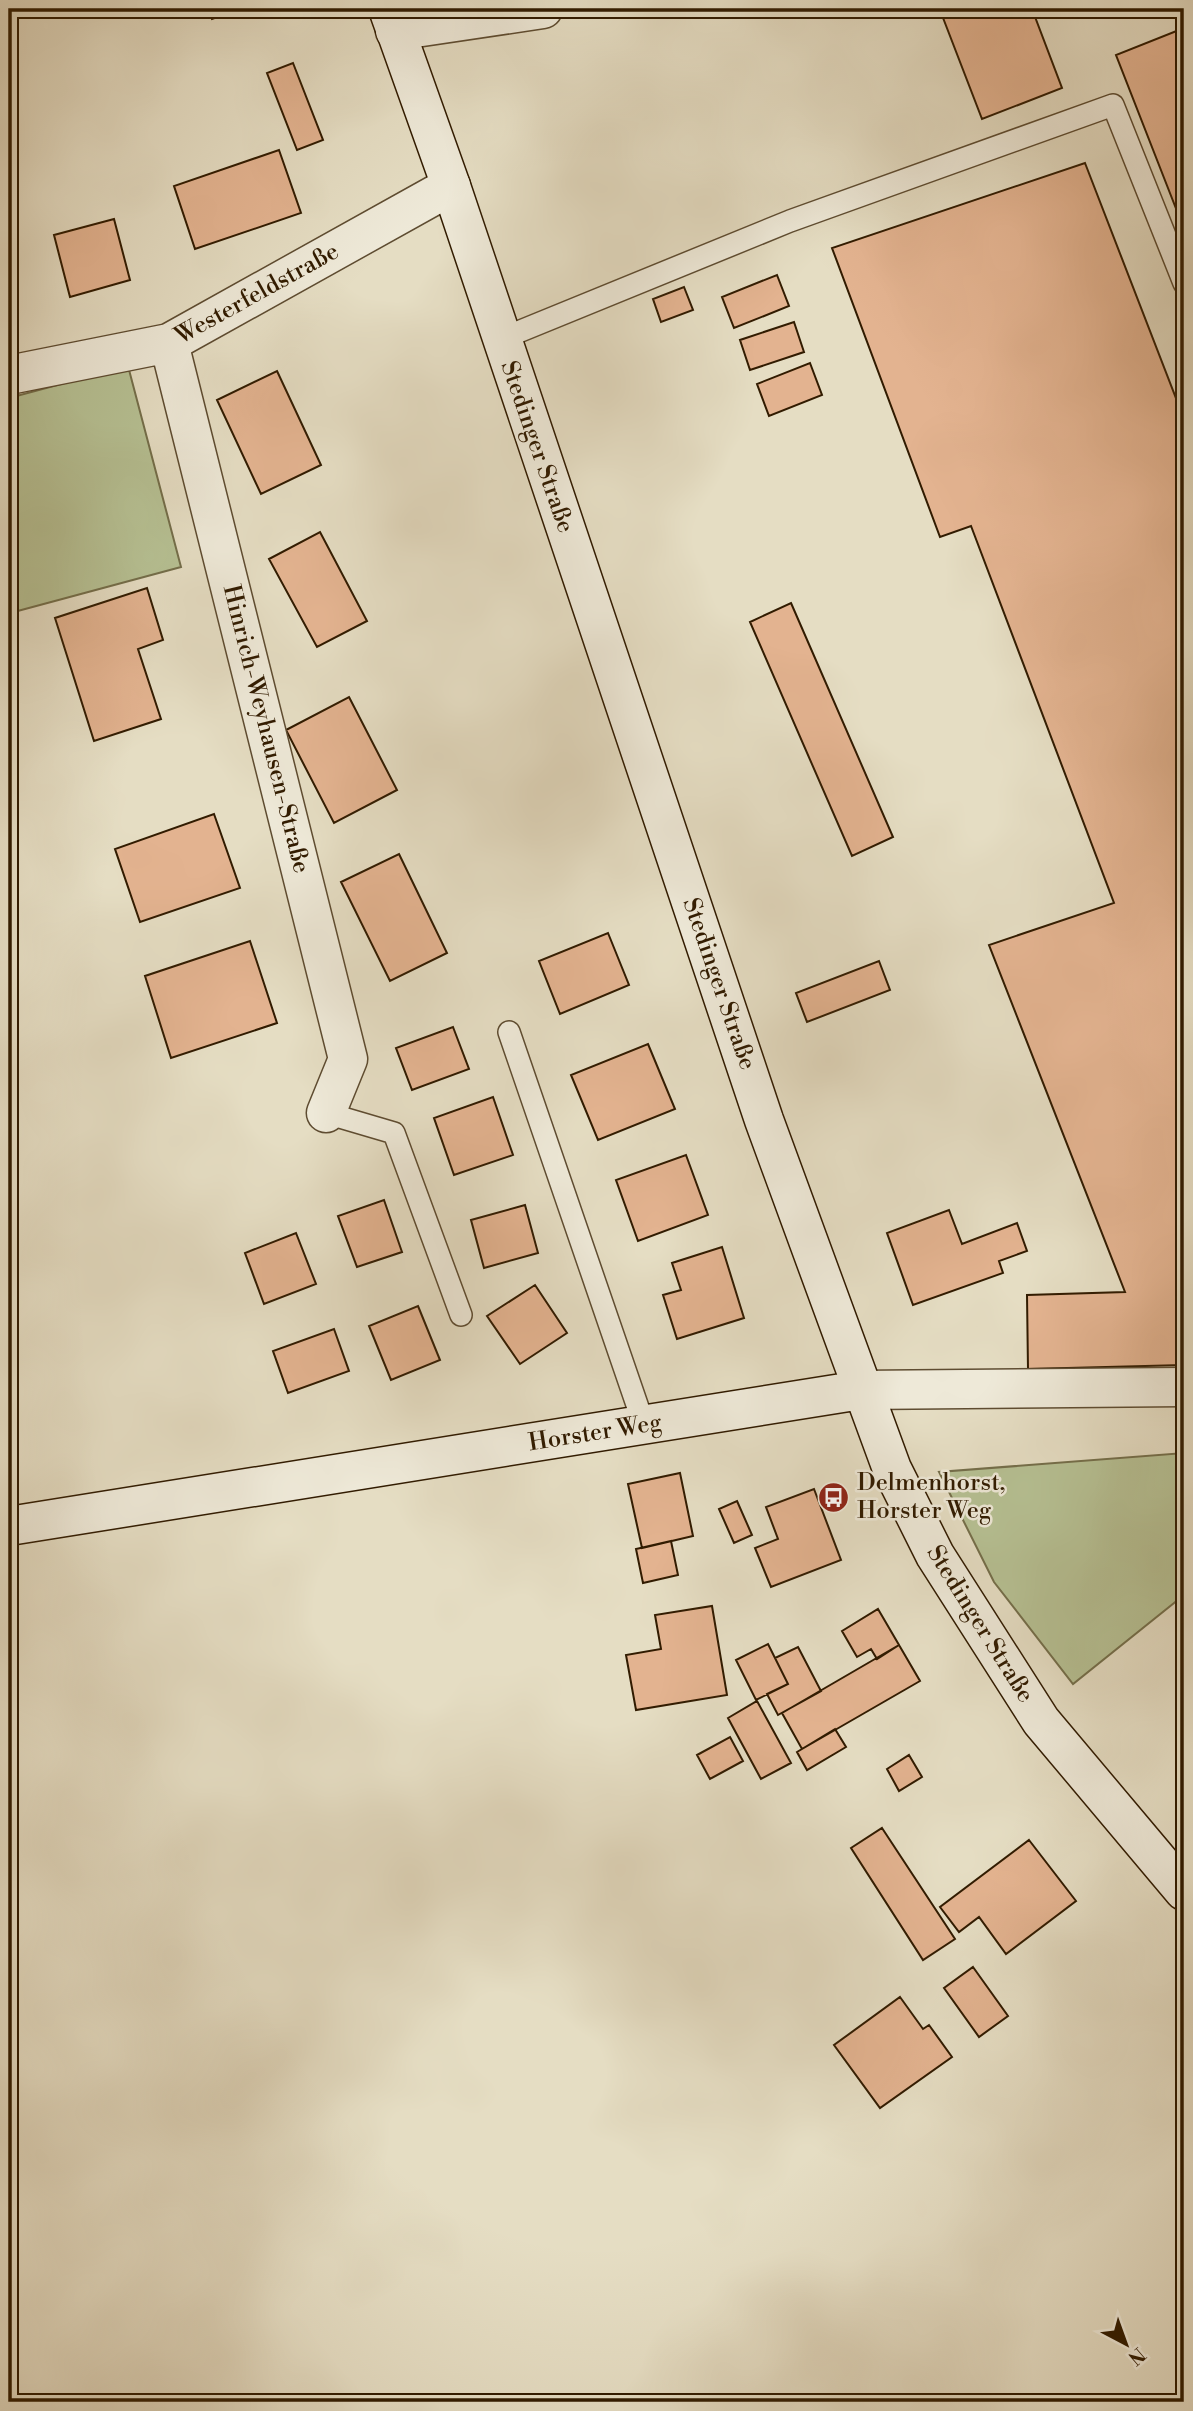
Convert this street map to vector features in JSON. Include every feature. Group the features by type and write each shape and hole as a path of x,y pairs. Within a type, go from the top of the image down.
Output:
{"street":[{"path":"391,20 543,9"},
{"name":"Stedinger Straße","path":"391,20 451,186 764,1120 892,1469 934,1555 1034,1710 1184,1891"},
{"name":"Westerfeldstraße","path":"9,375 169,344 451,186"},
{"name":"Hinrich-Weyhausen-Straße","path":"169,344 348,1059 326,1113"},
{"name":"Horster Weg","path":"9,1527 861,1390 1184,1387"}],"lane":[{"path":"501,339 790,221 1113,105 1184,283"},
{"path":"509,1032 644,1425"},
{"path":"326,1113 394,1133 461,1315"}],"green space":[{"path":"128,366 181,567 14,612 9,593 9,398"},
{"path":"1184,1453 1184,1595 1073,1684 994,1582 939,1472"}],"building":[{"path":"209,9 240,9 212,19"},
{"path":"1032,9 1062,88 982,119 940,10"},
{"path":"1184,28 1184,229 1116,55"},
{"path":"293,63 323,140 297,150 267,73"},
{"path":"279,150 301,213 195,249 174,186"},
{"path":"1085,163 1184,419 1184,1365 1028,1369 1027,1295 1125,1292 989,945 1114,903 971,526 940,537 832,248"},
{"path":"114,219 130,280 70,297 54,235"},
{"path":"9,266 15,285 9,287"},
{"path":"777,275 789,306 734,328 722,297"},
{"path":"684,287 693,310 661,322 653,299"},
{"path":"794,322 804,352 750,370 740,340"},
{"path":"810,363 822,395 769,416 757,384"},
{"path":"277,371 321,465 261,494 217,400"},
{"path":"320,532 367,621 317,647 269,559"},
{"path":"147,588 163,640 138,649 161,719 94,741 55,618"},
{"path":"791,603 893,837 852,856 750,622"},
{"path":"349,697 397,790 334,823 286,730"},
{"path":"214,814 240,888 140,922 115,849"},
{"path":"399,854 447,953 390,981 341,882"},
{"path":"608,933 629,985 560,1014 539,961"},
{"path":"250,941 277,1023 171,1058 145,976"},
{"path":"879,961 890,990 807,1022 796,993"},
{"path":"453,1027 469,1069 412,1090 396,1048"},
{"path":"648,1044 675,1109 598,1140 571,1075"},
{"path":"493,1097 513,1155 454,1175 434,1118"},
{"path":"686,1155 708,1215 638,1241 616,1180"},
{"path":"384,1200 402,1252 357,1267 338,1216"},
{"path":"525,1205 538,1253 484,1268 471,1220"},
{"path":"949,1210 962,1244 1017,1223 1027,1251 999,1261 1003,1273 913,1305 887,1233"},
{"path":"296,1233 316,1284 264,1304 245,1253"},
{"path":"722,1247 744,1318 677,1339 663,1295 681,1290 672,1263"},
{"path":"535,1285 567,1333 520,1364 487,1316"},
{"path":"418,1306 440,1360 391,1380 369,1326"},
{"path":"334,1329 349,1371 288,1393 273,1351"},
{"path":"680,1473 693,1536 642,1548 628,1484"},
{"path":"814,1489 841,1560 771,1587 755,1548 778,1539 766,1507"},
{"path":"737,1501 752,1535 734,1543 719,1509"},
{"path":"671,1541 678,1575 643,1583 636,1549"},
{"path":"712,1606 727,1695 636,1710 626,1655 661,1649 655,1615"},
{"path":"878,1609 899,1645 877,1659 871,1649 857,1657 842,1631"},
{"path":"768,1644 788,1684 756,1700 736,1660"},
{"path":"899,1645 920,1681 802,1749 782,1713"},
{"path":"798,1647 821,1691 778,1715 767,1694 788,1684 775,1658"},
{"path":"757,1701 791,1763 761,1779 728,1718"},
{"path":"835,1729 846,1747 807,1770 797,1752"},
{"path":"730,1737 743,1761 710,1779 697,1755"},
{"path":"909,1755 922,1777 899,1791 887,1769"},
{"path":"882,1828 955,1939 923,1960 851,1848"},
{"path":"1029,1840 1076,1901 1006,1954 979,1917 959,1932 940,1907"},
{"path":"973,1967 1008,2016 979,2037 944,1988"},
{"path":"900,1997 923,2029 929,2025 952,2057 880,2108 834,2045"}],"place":[{"name":"Delmenhorst, Horster Weg","path":"834,1497"}]}
